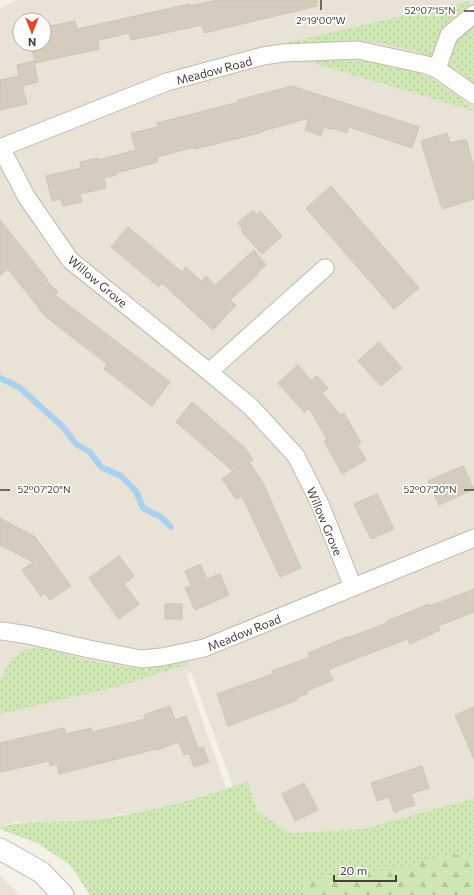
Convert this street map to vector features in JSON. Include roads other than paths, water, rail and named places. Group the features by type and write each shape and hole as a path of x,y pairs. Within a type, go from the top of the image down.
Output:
{"street":[{"path":"437,69 449,34 474,14"},
{"name":"Meadow Road","path":"1,148 166,82 263,56 283,53 358,50 427,65 437,69 474,95"},
{"name":"Willow Grove","path":"1,148 26,196 70,260 251,407 296,456 320,504 353,587"},
{"path":"209,372 325,268"},
{"name":"Meadow Road","path":"1,633 28,635 141,659 162,657 204,648 474,538"},
{"path":"0,849 41,872 63,895"}],"waterway":[{"path":"0,378 19,387 63,427 76,444 90,452 101,467 121,476 136,491 143,508 161,517 171,527"}]}
